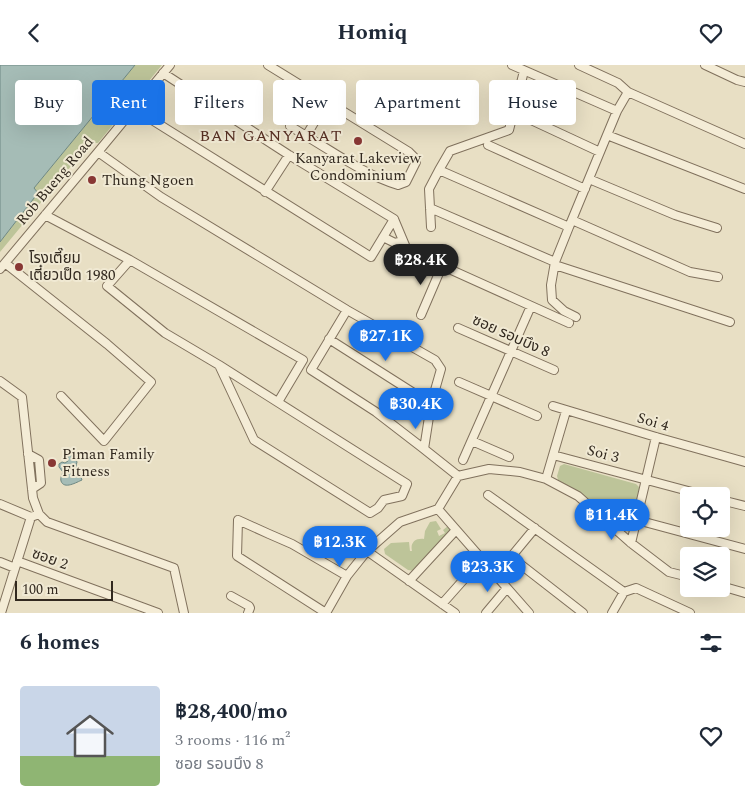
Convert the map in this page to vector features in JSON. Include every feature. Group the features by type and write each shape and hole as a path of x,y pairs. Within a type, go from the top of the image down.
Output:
{"street":[{"name":"Rob Bueng Road","path":"157,80 170,65"},
{"path":"268,65 293,80"},
{"path":"512,65 617,111"},
{"path":"579,65 618,83 628,92 745,144"},
{"path":"705,65 737,80 745,81"},
{"path":"522,80 524,71"},
{"path":"163,73 289,155 394,219 407,250 569,323"},
{"path":"576,317 564,311 552,300 551,285 555,264 617,111 628,92"},
{"path":"291,125 306,136 386,182 398,185 406,182 416,161 412,154 346,113"},
{"name":"Rob Bueng Road","path":"2,266 119,125"},
{"path":"160,125 371,257 394,219"},
{"path":"306,136 313,125"},
{"path":"431,227 429,189 450,151 509,130 510,125"},
{"path":"542,125 600,152"},
{"path":"607,135 745,189"},
{"path":"488,145 585,189"},
{"path":"98,152 161,197 347,310 435,360 441,369 431,404 424,449"},
{"path":"265,192 289,155"},
{"path":"439,171 690,272 718,277"},
{"path":"589,179 675,215 716,228"},
{"path":"430,208 555,264 730,321"},
{"path":"45,215 130,260 303,359 278,403"},
{"path":"383,237 395,243 403,241"},
{"path":"130,260 107,286 165,333 219,365 407,483 402,495 384,499 378,508 370,513 254,440 219,365"},
{"path":"2,266 107,344 151,382 104,441 61,396"},
{"path":"422,315 442,266"},
{"path":"464,460 531,306"},
{"path":"347,310 311,369 376,412 458,476"},
{"name":"ซอย รอบบึง 8","path":"458,328 554,370"},
{"path":"329,339 431,404"},
{"path":"0,381 22,397 35,516 16,565 4,612"},
{"path":"459,383 537,416"},
{"name":"Soi 4","path":"553,406 745,462"},
{"path":"546,479 566,411"},
{"path":"631,543 656,437"},
{"path":"472,441 509,457"},
{"name":"Soi 3","path":"553,455 680,489"},
{"path":"347,576 292,544 238,520 238,556 326,613 347,576 367,551 400,522 438,509 458,476 489,469 520,472 546,479 578,496 631,543 669,572 680,575"},
{"path":"488,495 624,592"},
{"path":"730,502 745,506"},
{"path":"0,504 174,569 184,613"},
{"path":"438,509 529,613"},
{"path":"637,520 745,549"},
{"path":"535,529 511,557 583,613"},
{"path":"409,581 456,530"},
{"path":"367,551 455,613"},
{"path":"442,604 482,559"},
{"name":"ซอย 2","path":"0,562 16,565 158,613"},
{"path":"612,613 624,592 636,588 690,613"},
{"path":"486,613 507,589"},
{"path":"730,589 745,593"},
{"path":"231,596 249,606 248,613"}],"green space":[{"path":"135,65 162,65 150,80 123,80"},
{"path":"92,117 92,125 113,125 98,143 90,143 0,252 0,242 38,193 34,188"},
{"path":"564,464 636,484 640,488 632,521 618,521 581,493 558,480 557,476 560,466"},
{"path":"436,521 441,529 437,531 439,536 445,533 443,530 448,526 451,530 415,571 408,570 385,554 384,549 391,543 409,542 410,551 412,551 414,542 418,539 424,539 425,531 430,522"}],"water":[{"path":"0,65 135,65 123,80 92,80 92,117 34,188 38,193 0,242"},
{"path":"71,455 77,462 77,469 82,480 71,485 65,485 61,481 63,472 59,464 68,461 68,456"}],"place":[{"name":"Kanyarat Lakeview Condominium","path":"358,141"},
{"name":"Thung Ngoen","path":"92,180"},
{"name":"โรงเตี๊ยม เตี๋ยวเป็ด 1980","path":"19,267"},
{"name":"Piman Family Fitness","path":"52,463"}],"district":[{"name":"BAN GANYARAT","path":"271,136"}]}
